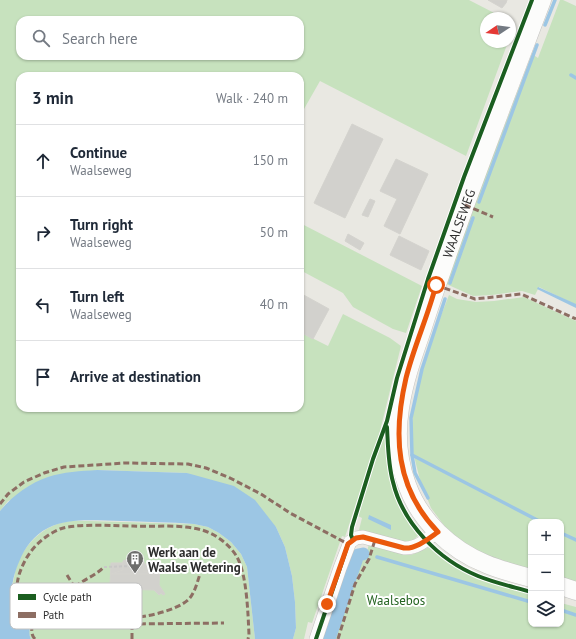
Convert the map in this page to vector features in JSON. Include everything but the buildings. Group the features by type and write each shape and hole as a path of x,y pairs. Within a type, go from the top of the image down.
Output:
{"street":[{"name":"WAALSEWEG","path":"528,577 497,568 472,558 460,551 428,521 415,501 403,472 400,456 398,425 406,376 439,278 474,180 542,0"},
{"path":"316,639 350,542 356,538 363,537 409,549 438,532"},
{"path":"564,587 576,591"}],"path":[{"path":"104,568 131,566"}],"green space":[{"path":"0,0 469,0 492,12 480,12 480,48 506,48 466,156 320,81 304,109 304,72 16,72 16,412 304,412 304,334 328,346 343,314 390,338 401,346 379,435 345,537 342,536 312,623 308,622 304,639 293,639 296,628 292,576 285,547 276,527 187,473 97,470 8,501 0,511"},
{"path":"560,0 576,6 576,305 539,287 535,295 522,291 473,296 444,283 532,54 538,58"},
{"path":"304,225 422,286 406,333 393,329 353,307 343,293 304,272"},
{"path":"449,295 457,299 476,302 524,297 576,321 576,583 564,580 564,519 528,519 528,569 472,550 449,532 431,508 420,480 410,440 415,397 433,336"},
{"path":"385,430 389,470 394,492 402,509 419,535 412,541 399,541 359,530 362,518 358,516"},
{"path":"68,521 194,524 208,527 219,533 231,542 241,554 247,567 255,639 31,639 29,634 29,629 142,629 142,583 13,583 18,563 27,547 33,540 47,529"},
{"name":"Waalsebos","path":"369,544 411,555 430,547 450,564 477,579 528,593 528,627 564,627 564,604 576,607 576,639 332,639 359,559 366,555"}],"water":[{"path":"538,287 576,304 576,308 537,289"},
{"path":"97,470 187,473 234,486 255,500 276,527 285,547 292,576 295,602 296,628 293,639 255,639 247,567 241,554 231,542 219,533 208,527 194,524 93,520 65,522 56,525 38,534 30,542 17,566 13,583 10,583 10,629 29,629 29,634 31,639 0,639 0,511 10,500 35,483 54,475 78,471"},
{"path":"369,515 391,525 391,530 368,519"}],"waterway":[{"path":"545,25 555,0"},
{"path":"479,202 537,45"},
{"path":"571,75 576,78"},
{"path":"450,283 473,218"},
{"path":"445,299 422,369 411,418 412,455 535,519"},
{"path":"412,455 415,473 428,498"},
{"path":"564,534 576,540"},
{"path":"329,639 358,555 363,554"},
{"path":"377,557 528,601"},
{"path":"564,611 576,615"}],"marked path":[{"path":"465,205 493,217"},
{"path":"436,285 475,299 521,294 576,319"},
{"path":"0,504 8,494 24,482 44,473 64,467 125,463 188,464 206,468 230,478 261,494 290,513 348,544"},
{"path":"17,583 23,565 31,552 47,536 60,529 67,527 96,525 168,526 194,528 212,534 222,540 231,548 237,557 245,584 249,635 248,639"},
{"path":"338,639 355,584 369,559 375,540"},
{"path":"81,583 104,567"},
{"path":"142,616 170,610 184,603 193,593 200,574"},
{"path":"67,575 72,583"},
{"path":"142,624 224,623"},
{"path":"32,629 35,639"},
{"path":"132,629 132,639"}],"cycle path":[{"path":"316,639 348,544 353,540 351,535 352,527 373,459 387,421 397,378 428,279 464,177 532,0"},
{"path":"387,427 390,468 398,497 405,512 425,539 437,550 464,569 491,581 528,591"}],"place":[{"name":"Werk aan de Waalse Wetering","path":"135,574"}],"route":[{"path":"327,604 348,544 353,540 363,537 409,549 438,532 431,525 418,506 407,484 400,456 398,425 406,376 436,285"}]}
